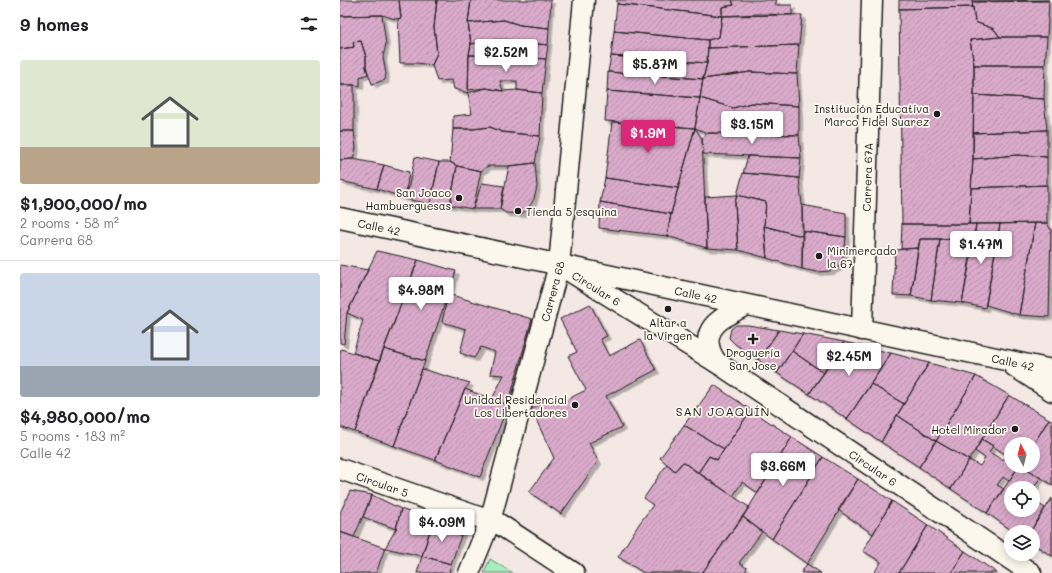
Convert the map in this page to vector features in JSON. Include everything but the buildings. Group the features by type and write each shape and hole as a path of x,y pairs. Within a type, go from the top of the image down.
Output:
{"street":[{"name":"Carrera 68","path":"469,573 490,520 559,265 584,0"},
{"name":"Carrera 67A","path":"862,330 872,0"},
{"name":"Calle 42","path":"340,218 1052,370"},
{"name":"Circular 6","path":"559,265 716,362 1031,573"},
{"path":"716,362 709,349 709,333 716,323 724,316 746,305"},
{"path":"1004,360 1052,391"},
{"name":"Circular 5","path":"340,469 490,520 499,524 574,573"}],"green space":[{"path":"490,559 513,573 484,573"}],"place":[{"name":"Institución Educativa Marco Fidel Suarez","path":"937,114"},
{"name":"San Joaco Hambuerguesas","path":"459,198"},
{"name":"Tienda 5 esquina","path":"518,211"},
{"name":"Minimercado la 67","path":"819,256"},
{"name":"Altar a la Virgen","path":"668,309"},
{"name":"Droguería San Jose","path":"753,339"},
{"name":"Unidad Residencial Los Libertadores","path":"575,405"},
{"name":"Hotel Mirador","path":"1015,429"}],"district":[{"name":"SAN JOAQUÍN","path":"723,411"}]}
